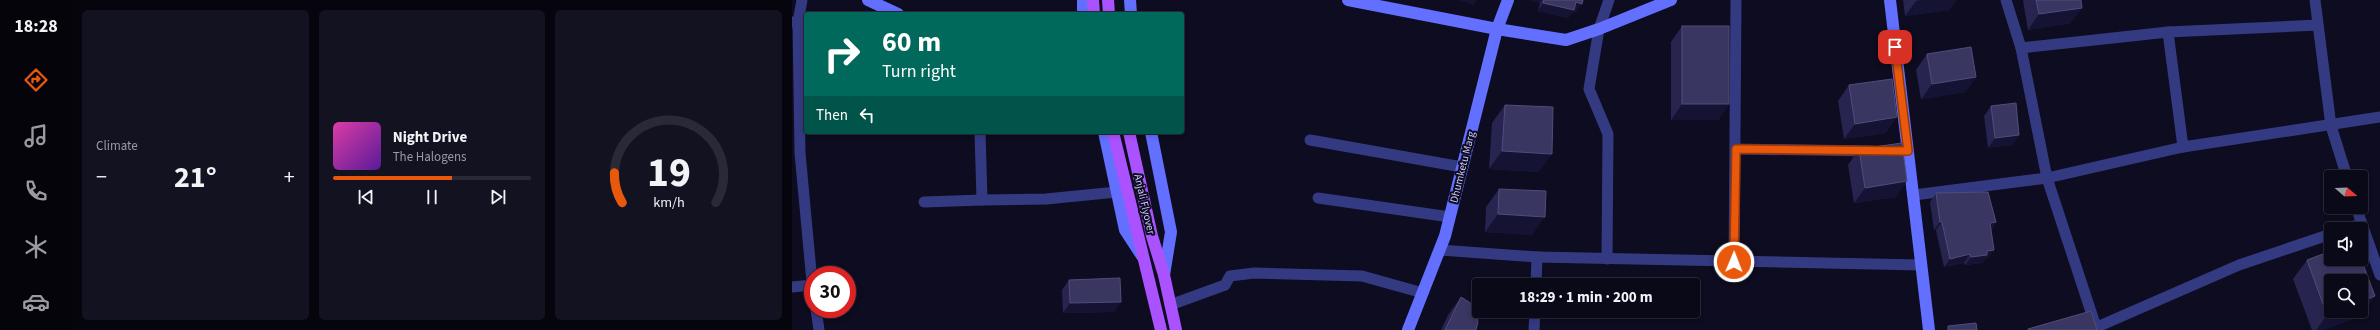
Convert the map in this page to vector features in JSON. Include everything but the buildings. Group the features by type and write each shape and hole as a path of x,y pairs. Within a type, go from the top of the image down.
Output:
{"main road":[{"path":"1093,0 1094,12"},
{"path":"1108,0 1109,12"},
{"name":"Anjali Flyover","path":"1113,134 1161,330"},
{"name":"Anjali Flyover","path":"1129,134 1152,236 1164,275 1176,330"}],"street":[{"path":"802,0 795,22 800,153 810,266"},
{"path":"868,0 894,12"},
{"path":"1083,0 1083,12"},
{"path":"1130,0 1131,12"},
{"path":"1349,0 1497,30 1566,40 1599,29 1670,0"},
{"name":"Dhumketu Marg","path":"1408,330 1440,250 1450,217 1497,30 1508,0"},
{"path":"1607,259 1608,134 1589,89 1599,29 1609,0"},
{"path":"1734,262 1736,0"},
{"path":"1890,0 1914,195 1928,330"},
{"path":"2006,0 2021,48 2047,178 2097,328 2239,265 2324,236"},
{"path":"2315,0 2331,126 2345,170"},
{"path":"2021,48 2168,32 2318,25"},
{"path":"2168,32 2183,147"},
{"path":"1914,195 2047,178 2183,147 2331,126 2380,117"},
{"path":"980,134 982,200"},
{"path":"1104,134 1125,230 1142,256"},
{"path":"1151,134 1171,232 1164,275"},
{"path":"1310,140 1462,167"},
{"path":"1736,149 1908,151"},
{"path":"924,202 1046,199 1117,192"},
{"path":"1318,198 1450,217"},
{"path":"2368,243 2380,275"},
{"path":"1440,250 1537,258 1921,265"},
{"path":"1536,278 1537,258"},
{"path":"1170,305 1225,285 1230,276 1254,273 1362,276 1423,293"},
{"path":"792,287 804,288"},
{"path":"817,318 819,330"},
{"path":"1534,318 1534,330"}],"route":[{"path":"1734,262 1736,149 1908,151 1895,47"}]}
